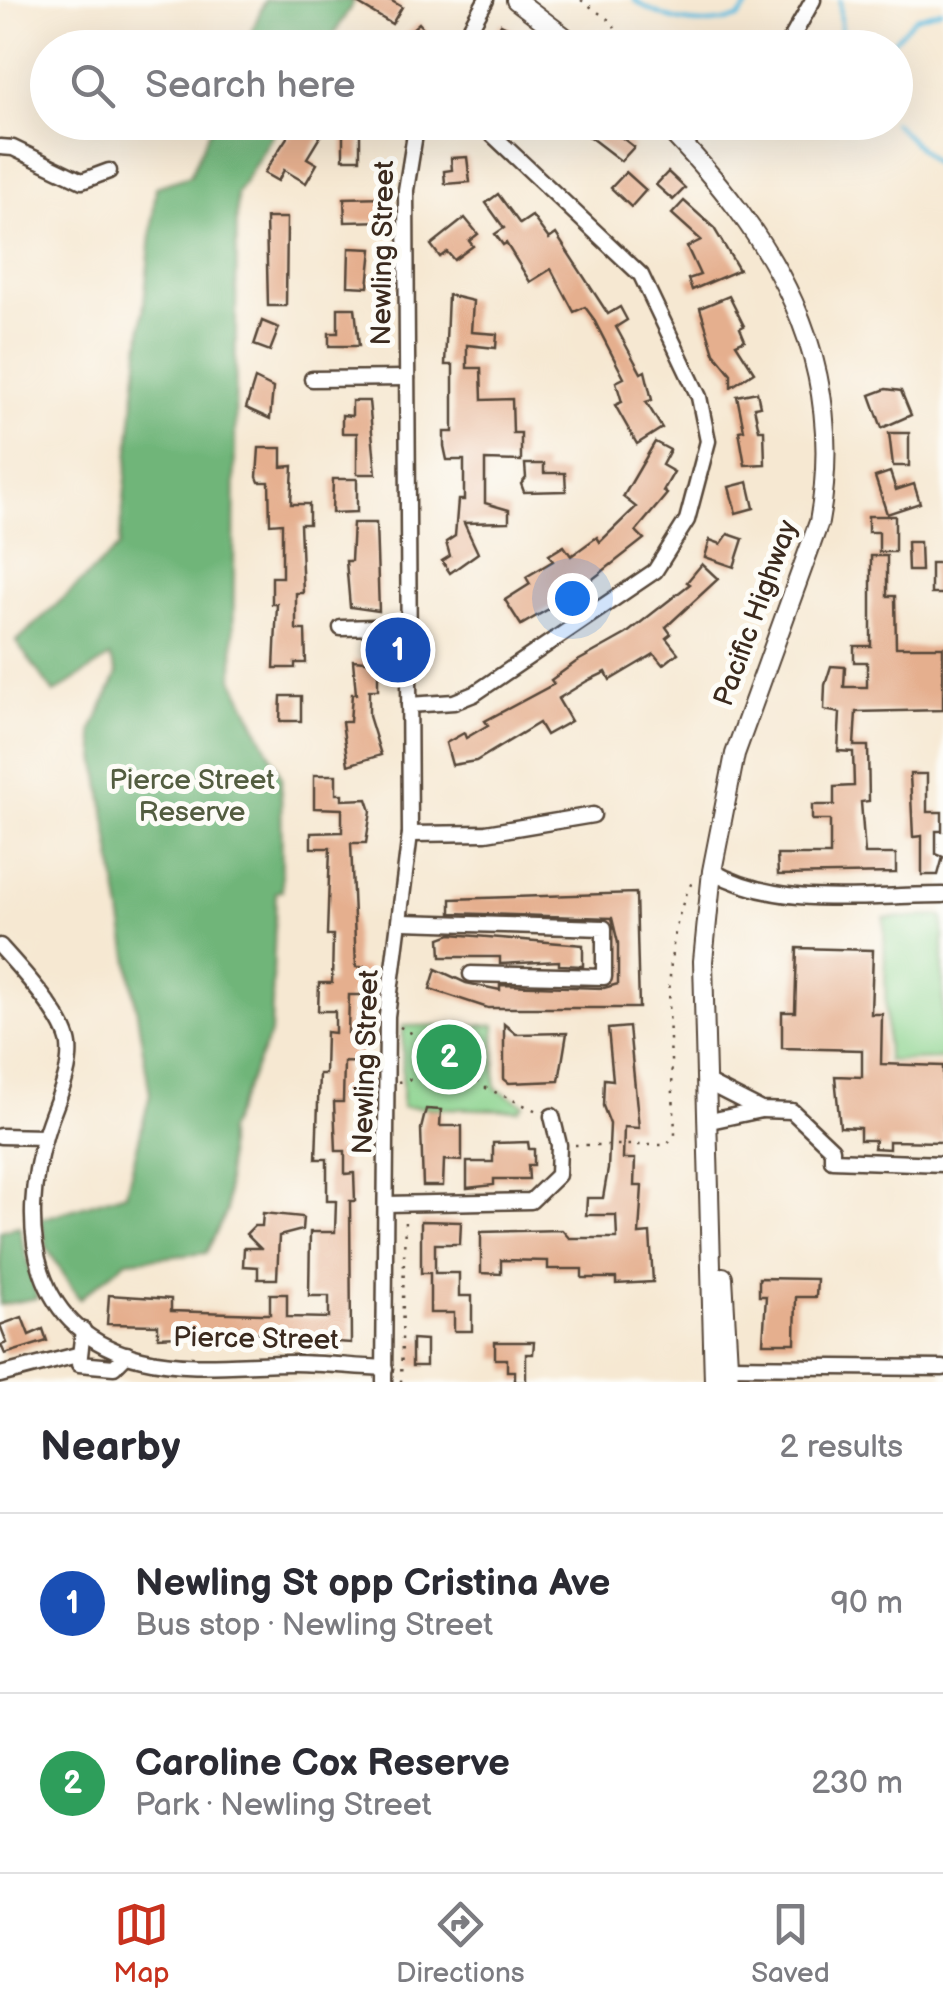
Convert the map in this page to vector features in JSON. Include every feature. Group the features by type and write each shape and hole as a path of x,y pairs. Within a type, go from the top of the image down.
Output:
{"main road":[{"path":"516,0 556,30"},
{"name":"Pacific Highway","path":"679,140 735,200 781,272 809,343 824,440 825,492 819,522 735,754 706,871 704,961 722,1374"}],"street":[{"path":"468,30 486,0"},
{"path":"796,30 814,0"},
{"name":"Newling Street","path":"384,1375 388,1016 410,834 406,190 415,140"},
{"path":"409,705 444,704 474,694 655,571 679,537 707,457 707,426 698,396 641,274 497,140"},
{"path":"0,148 13,148 82,181 109,171"},
{"path":"312,379 407,378"},
{"path":"341,628 409,626"},
{"path":"410,834 486,833 593,815"},
{"path":"706,871 743,888 775,896 943,894"},
{"path":"402,922 604,928 604,977 470,974"},
{"name":"Pierce Street","path":"0,946 30,981 69,1042 68,1067 44,1136 31,1216 34,1252 46,1289 95,1340 127,1354 177,1366 296,1363 384,1375"},
{"path":"708,1083 761,1110"},
{"path":"710,1122 761,1110 792,1110 832,1149 832,1160 943,1164"},
{"path":"386,1204 532,1201 558,1175 559,1145 552,1116"},
{"path":"0,1136 44,1136"},
{"path":"78,1355 83,1330"},
{"name":"Pierce Street","path":"0,1376 78,1355 79,1364 114,1367 127,1354"},
{"path":"722,1374 800,1363 943,1368"}],"path":[{"path":"581,0 617,30"},
{"path":"559,1145 667,1145 675,1134 671,969 682,900 706,871"},
{"path":"388,1016 445,1051 486,1088 528,1108"},
{"path":"387,1084 416,1078 426,1064 445,1051"},
{"path":"401,1382 405,1204"}],"green space":[{"path":"265,0 355,0 336,30 252,30"},
{"name":"Pierce Street Reserve","path":"206,140 270,140 237,194 233,679 281,776 282,891 276,892 271,1032 227,1131 227,1211 206,1253 127,1261 79,1299 47,1248 41,1219 126,1193 150,1094 92,731 117,674 110,657 54,693 16,642 119,547 156,187 190,176"},
{"path":"943,916 943,1059 887,1061 884,918"},
{"path":"495,1025 495,1088 524,1104 519,1110 402,1107 403,1026"},
{"path":"19,1226 37,1298 0,1305 0,1231"}],"building":[{"path":"352,0 390,0 402,7 392,24"},
{"path":"285,140 318,140 307,158 317,164 306,183 284,170 278,181 264,173"},
{"path":"343,140 360,140 360,159 343,159"},
{"path":"594,140 625,140 634,147 621,161"},
{"path":"467,157 470,182 445,184 444,171 452,170 451,158"},
{"path":"626,172 646,190 631,207 611,188"},
{"path":"668,172 685,188 673,200 656,185"},
{"path":"498,194 520,224 532,216 549,239 556,234 608,314 620,307 627,320 616,327 641,373 645,371 652,400 646,402 662,428 637,444 615,405 622,402 616,382 624,378 593,318 585,307 574,312 551,269 530,282 506,243 503,245 495,234 504,228 486,203"},
{"path":"386,197 386,221 345,222 344,198"},
{"path":"684,201 714,228 739,270 692,290 688,279 700,275 687,247 701,240 672,214"},
{"path":"266,218 287,218 286,306 268,306"},
{"path":"465,218 478,234 469,241 473,246 454,260 447,252 440,257 431,245"},
{"path":"349,248 372,249 368,287 348,286"},
{"path":"448,295 473,301 471,332 497,334 496,348 467,345 467,368 481,368 482,400 512,399 513,433 521,433 521,461 485,460 485,503 509,510 509,522 464,523 478,553 450,573 442,561 450,556 446,542 455,536 458,500 464,500 464,460 447,460 444,446 444,432 453,432 453,365 445,365"},
{"path":"729,296 744,326 740,328 745,340 736,344 754,372 731,387 731,374 714,353 700,308"},
{"path":"338,308 355,308 359,346 329,346 329,333 338,333"},
{"path":"262,321 279,328 270,351 254,345"},
{"path":"255,379 273,388 270,419 246,408"},
{"path":"886,389 901,391 911,415 882,428 870,395"},
{"path":"757,392 760,406 754,407 759,430 764,430 765,464 745,465 739,431 744,430 737,396"},
{"path":"352,401 369,401 376,474 357,474 357,433 342,433 342,415 352,416"},
{"path":"889,433 909,433 909,466 893,466"},
{"path":"655,442 670,450 662,465 674,472 663,491 667,494 636,531 644,539 571,596 521,625 505,600 530,584 526,577 553,561 549,555 564,546 571,556 597,537 600,542 636,507 623,497"},
{"path":"259,448 282,448 282,467 293,466 291,504 309,504 309,524 300,524 303,593 296,593 296,630 305,630 306,663 295,663 295,668 274,668 277,604 272,604 272,577 282,577 282,523 270,524 269,482 259,482 257,477"},
{"path":"525,464 544,464 544,473 565,473 566,491 524,492 521,484 526,478"},
{"path":"890,472 896,490 914,484 920,503 887,514 875,477"},
{"path":"333,479 357,479 357,512 332,513"},
{"path":"748,482 754,508 736,513 729,487"},
{"path":"868,516 895,516 895,552 879,552 879,532 868,532"},
{"path":"353,523 376,523 379,611 350,607 346,561 351,561"},
{"path":"728,534 743,539 734,567 705,557 710,540 721,544"},
{"path":"907,542 920,542 921,571 908,571"},
{"path":"871,556 887,556 887,596 895,596 896,647 943,647 943,710 856,712 854,746 868,746 869,801 861,802 865,854 896,854 896,873 778,875 777,855 830,855 830,820 812,820 812,805 834,805 834,787 854,786 853,752 838,751 840,713 824,710 825,685 831,666 845,667 844,687 867,687 867,662 854,662 854,646 871,646"},
{"path":"931,563 943,563 943,594 931,594"},
{"path":"702,564 718,579 666,627 671,634 666,638 678,653 663,665 654,654 610,680 606,672 587,681 558,699 571,721 546,735 539,723 476,761 452,765 446,743 464,733 466,738 488,725 485,721 554,684 551,680 576,662 626,634 690,584 687,582"},
{"path":"353,660 378,662 378,690 369,690 369,716 381,755 348,765 342,722 350,722 352,694 356,694"},
{"path":"281,696 301,696 301,721 280,721"},
{"path":"910,774 927,774 927,812 942,812 942,831 936,831 936,854 943,857 938,875 922,875 922,836 913,837"},
{"path":"314,775 336,775 336,794 342,794 342,800 367,799 371,811 366,843 351,843 356,967 367,967 368,995 349,995 348,1033 355,1033 355,1046 366,1046 366,1063 344,1062 343,1102 334,1102 336,1151 345,1151 345,1174 354,1173 355,1201 350,1201 351,1343 304,1340 304,1336 270,1332 158,1337 158,1325 107,1324 109,1295 171,1299 171,1311 270,1314 270,1294 287,1294 287,1317 329,1318 329,1296 309,1296 310,1232 335,1232 336,1201 327,1201 327,1159 316,1159 319,1074 325,1074 326,1032 335,1033 335,1011 318,1011 319,983 332,983 333,935 327,935 330,848 311,848 311,833 342,832 342,809 314,808"},
{"path":"636,893 639,1008 488,1008 430,989 436,969 466,983 500,990 500,985 604,988 618,984 618,943 612,918 451,913 451,899"},
{"path":"451,934 583,945 583,966 559,965 559,961 500,964 500,957 441,957 440,938"},
{"path":"797,948 873,950 871,1014 882,1014 881,1064 943,1066 943,1142 889,1141 889,1149 874,1148 875,1140 860,1140 860,1128 840,1127 835,1076 862,1077 862,1050 782,1048 782,1012 795,1012"},
{"path":"504,1024 516,1034 567,1033 559,1081 509,1083 504,1079"},
{"path":"629,1027 639,1128 624,1127 623,1159 635,1159 634,1186 642,1186 639,1234 650,1233 653,1282 616,1284 616,1278 582,1278 582,1269 548,1269 548,1261 501,1260 501,1274 481,1273 481,1232 562,1230 569,1238 617,1238 616,1215 586,1215 587,1198 603,1198 608,1169 610,1124 603,1106 604,1079 613,1080 608,1029"},
{"path":"426,1109 441,1110 440,1126 462,1126 462,1161 444,1160 443,1186 423,1186 421,1129"},
{"path":"528,1142 529,1149 534,1149 534,1165 528,1165 529,1179 494,1179 494,1185 467,1188 467,1162 493,1162 493,1143"},
{"path":"263,1213 303,1217 302,1230 279,1236 277,1279 258,1279 258,1267 243,1266 244,1248 260,1248 246,1234 254,1226 262,1226"},
{"path":"421,1221 461,1222 460,1244 435,1244 435,1273 459,1273 459,1296 472,1296 472,1331 454,1331 454,1313 430,1313 430,1273 421,1273"},
{"path":"759,1278 817,1279 816,1297 796,1297 795,1343 763,1343 766,1296 759,1296"},
{"path":"22,1317 29,1335 43,1329 47,1341 5,1354 1,1345 7,1343 0,1325"},
{"path":"412,1339 426,1340 426,1366 412,1366"},
{"path":"495,1342 534,1342 533,1354 526,1354 526,1382 515,1382 515,1371 507,1371 507,1359 495,1359"}],"waterway":[{"path":"634,0 658,14 697,23 738,18 753,0"},
{"path":"840,0 841,30"},
{"path":"904,30 915,18 941,10"},
{"path":"911,140 943,172"}],"place":[{"name":"Newling St opp Cristina Ave","path":"398,650"},
{"name":"Caroline Cox Reserve","path":"449,1057"}]}
